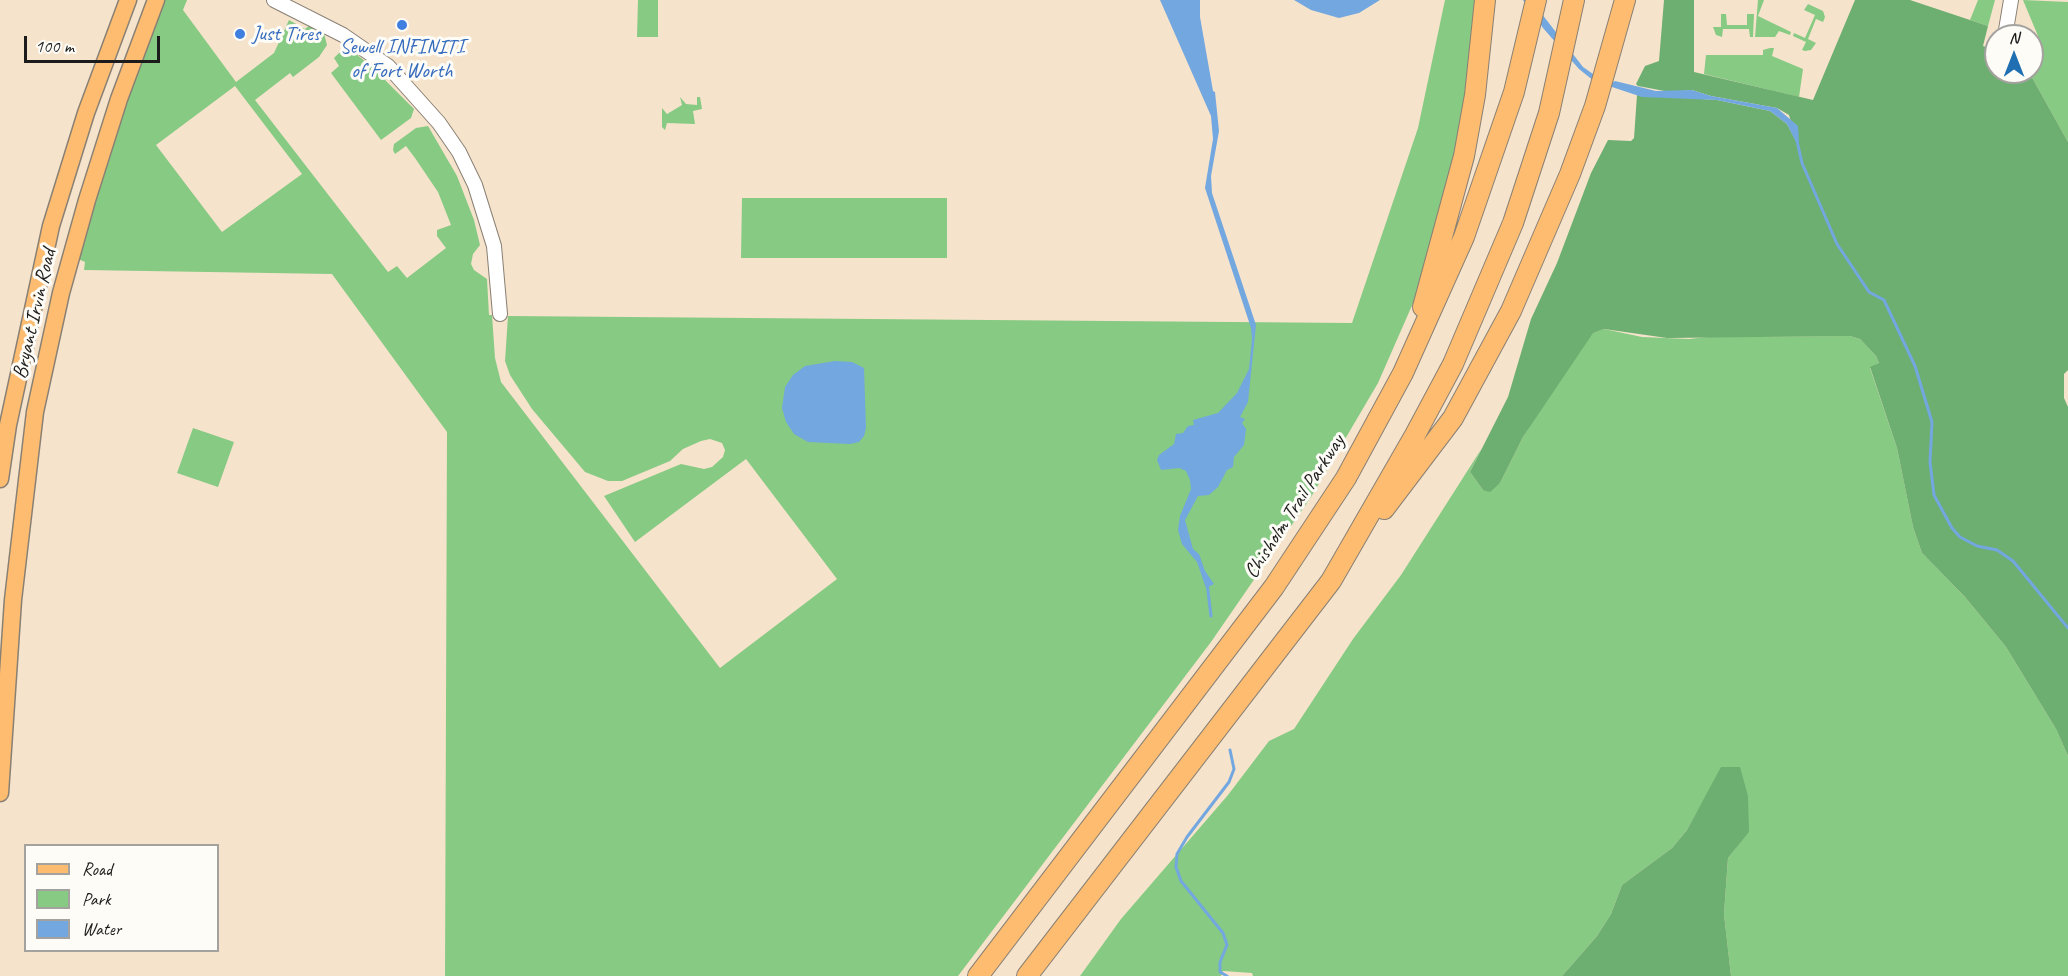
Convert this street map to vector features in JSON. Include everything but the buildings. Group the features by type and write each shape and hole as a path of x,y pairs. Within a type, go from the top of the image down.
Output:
{"highway":[{"path":"1403,373 1450,212 1475,95 1485,0"},
{"name":"Chisholm Trail Parkway","path":"978,976 1175,720 1297,555 1346,478 1403,373 1464,237 1501,135 1536,0"},
{"path":"1550,113 1574,0"},
{"path":"1331,581 1453,364 1489,282 1550,113 1584,0"},
{"path":"1028,976 1453,418 1485,361 1535,257 1595,106 1625,0"}],"main road":[{"name":"Bryant Irvin Road","path":"0,479 8,424 51,226 86,113 128,0"},
{"name":"Bryant Irvin Road","path":"0,793 13,600 36,412 72,251 125,81 156,0"},
{"path":"125,81 112,41 146,26"}],"street":[{"path":"274,0 343,35 388,66 439,123 459,152 475,185 494,246 500,314"},
{"path":"2007,24 2011,0"}],"green space":[{"path":"164,0 187,0 183,10 236,82 274,53 289,20 305,29 310,25 324,33 327,45 319,57 293,77 290,73 255,100 388,272 397,266 407,278 446,248 437,236 437,230 451,225 438,192 406,146 395,154 393,150 394,144 416,128 428,126 457,176 474,220 480,245 473,254 471,264 474,270 487,279 489,315 492,315 495,358 501,382 720,668 837,579 746,459 635,542 604,496 681,464 704,469 712,467 723,457 725,450 722,443 710,439 701,441 683,449 670,461 622,481 608,481 585,472 532,409 510,375 505,361 508,316 1352,323 1418,128 1445,0 1478,0 1462,135 1417,294 1378,383 1311,497 1211,642 958,976 445,976 447,432 332,274 84,270 85,262 78,259 96,193 141,57","holes":["235,86 302,174 222,232 156,145"]},
{"path":"638,0 658,0 658,37 637,37"},
{"path":"1664,0 1694,0 1694,72 1813,100 1855,0 1910,0 1984,25 1984,84 2036,84 2068,142 2068,370 2064,374 2064,398 2068,407 2068,756 2056,729 2006,647 1965,597 1922,553 1913,527 1897,448 1870,367 1879,363 1876,356 1860,339 1850,336 1667,338 1604,329 1593,333 1523,437 1500,483 1490,492 1483,490 1470,472 1508,397 1531,319 1557,263 1591,173 1608,140 1631,141 1634,138 1637,95 1717,100 1770,111 1787,124 1797,143 1789,115 1777,108 1711,96 1692,90 1670,92 1638,86 1636,84 1645,66 1659,61"},
{"path":"1758,0 1764,0 1758,16 1791,32 1790,35 1779,31 1775,37 1755,37"},
{"path":"1978,0 1995,0 1989,24 1970,20"},
{"path":"2023,0 2068,2 2068,142 2036,84 2044,84 2044,24 2033,24"},
{"path":"1808,4 1823,11 1825,17 1823,22 1816,19 1808,39 1816,43 1811,50 1805,51 1802,50 1806,42 1793,36 1794,33 1805,38 1815,15 1804,10"},
{"path":"1721,14 1726,14 1727,25 1747,25 1747,14 1754,14 1753,37 1750,37 1749,29 1723,29 1722,37 1716,35 1713,27 1721,27"},
{"path":"1774,48 1772,56 1803,69 1799,97 1704,74 1706,55 1763,55 1763,50"},
{"path":"342,50 351,50 371,66 414,109 411,118 381,140 331,73 339,66 334,58"},
{"path":"680,97 686,104 697,105 697,97 700,97 702,109 693,111 695,124 667,123 665,130 662,127 662,108 667,114 682,105"},
{"path":"742,198 947,198 947,258 741,258"},
{"path":"1604,329 1642,337 1689,339 1850,336 1860,339 1876,356 1879,363 1870,368 1897,448 1913,527 1922,553 1965,597 2006,647 2056,729 2068,756 2068,976 1731,976 1724,914 1728,858 1749,831 1701,805 1687,830 1672,848 1622,885 1611,914 1597,936 1562,976 1253,976 1252,973 1223,971 1221,976 1080,976 1121,919 1228,795 1269,741 1294,729 1353,639 1401,575 1482,448 1470,472 1483,490 1500,483 1523,437 1559,380 1592,333"},
{"path":"193,428 234,442 218,487 177,473"},
{"path":"1721,767 1740,767 1748,796 1749,832 1728,858 1724,914 1731,976 1562,976 1597,936 1611,914 1622,885 1672,848 1687,830"}],"water":[{"path":"1160,0 1200,0 1200,17 1215,92 1219,131 1211,176 1212,193 1256,325 1248,402 1240,417 1245,419 1242,423 1246,429 1244,445 1234,457 1233,467 1227,470 1218,487 1209,495 1198,496 1185,520 1193,549 1199,554 1205,571 1214,584 1206,588 1197,562 1182,544 1178,530 1180,516 1191,489 1190,480 1186,471 1179,468 1161,470 1157,460 1159,455 1174,444 1176,434 1183,433 1188,426 1194,425 1193,420 1218,413 1237,393 1249,369 1252,339 1251,328 1205,188 1213,139 1211,116"},
{"path":"1294,0 1380,0 1359,13 1339,18 1311,10"},
{"path":"1523,0 1531,0 1583,67 1593,74 1612,83 1615,81 1656,91 1692,90 1711,96 1777,108 1798,126 1799,142 1796,142 1787,124 1770,111 1717,100 1642,97 1594,81 1579,69 1543,28"},
{"path":"835,361 852,362 864,368 866,428 864,436 859,442 850,444 808,442 794,434 786,422 782,408 785,387 793,375 805,366"}],"waterway":[{"path":"1797,141 1802,163 1837,244 1869,292 1884,300 1915,366 1932,422 1930,462 1934,495 1952,528 1960,537 1977,546 1997,550 2013,561 2068,628"},
{"path":"1207,583 1211,616"},
{"path":"1227,976 1220,972 1220,962 1227,945 1223,933 1181,881 1176,867 1177,854 1187,837 1229,782 1234,769 1230,750"}],"place":[{"name":"Sewell INFINITI of Fort Worth","path":"402,25"},
{"name":"Just Tires","path":"240,34"}]}
